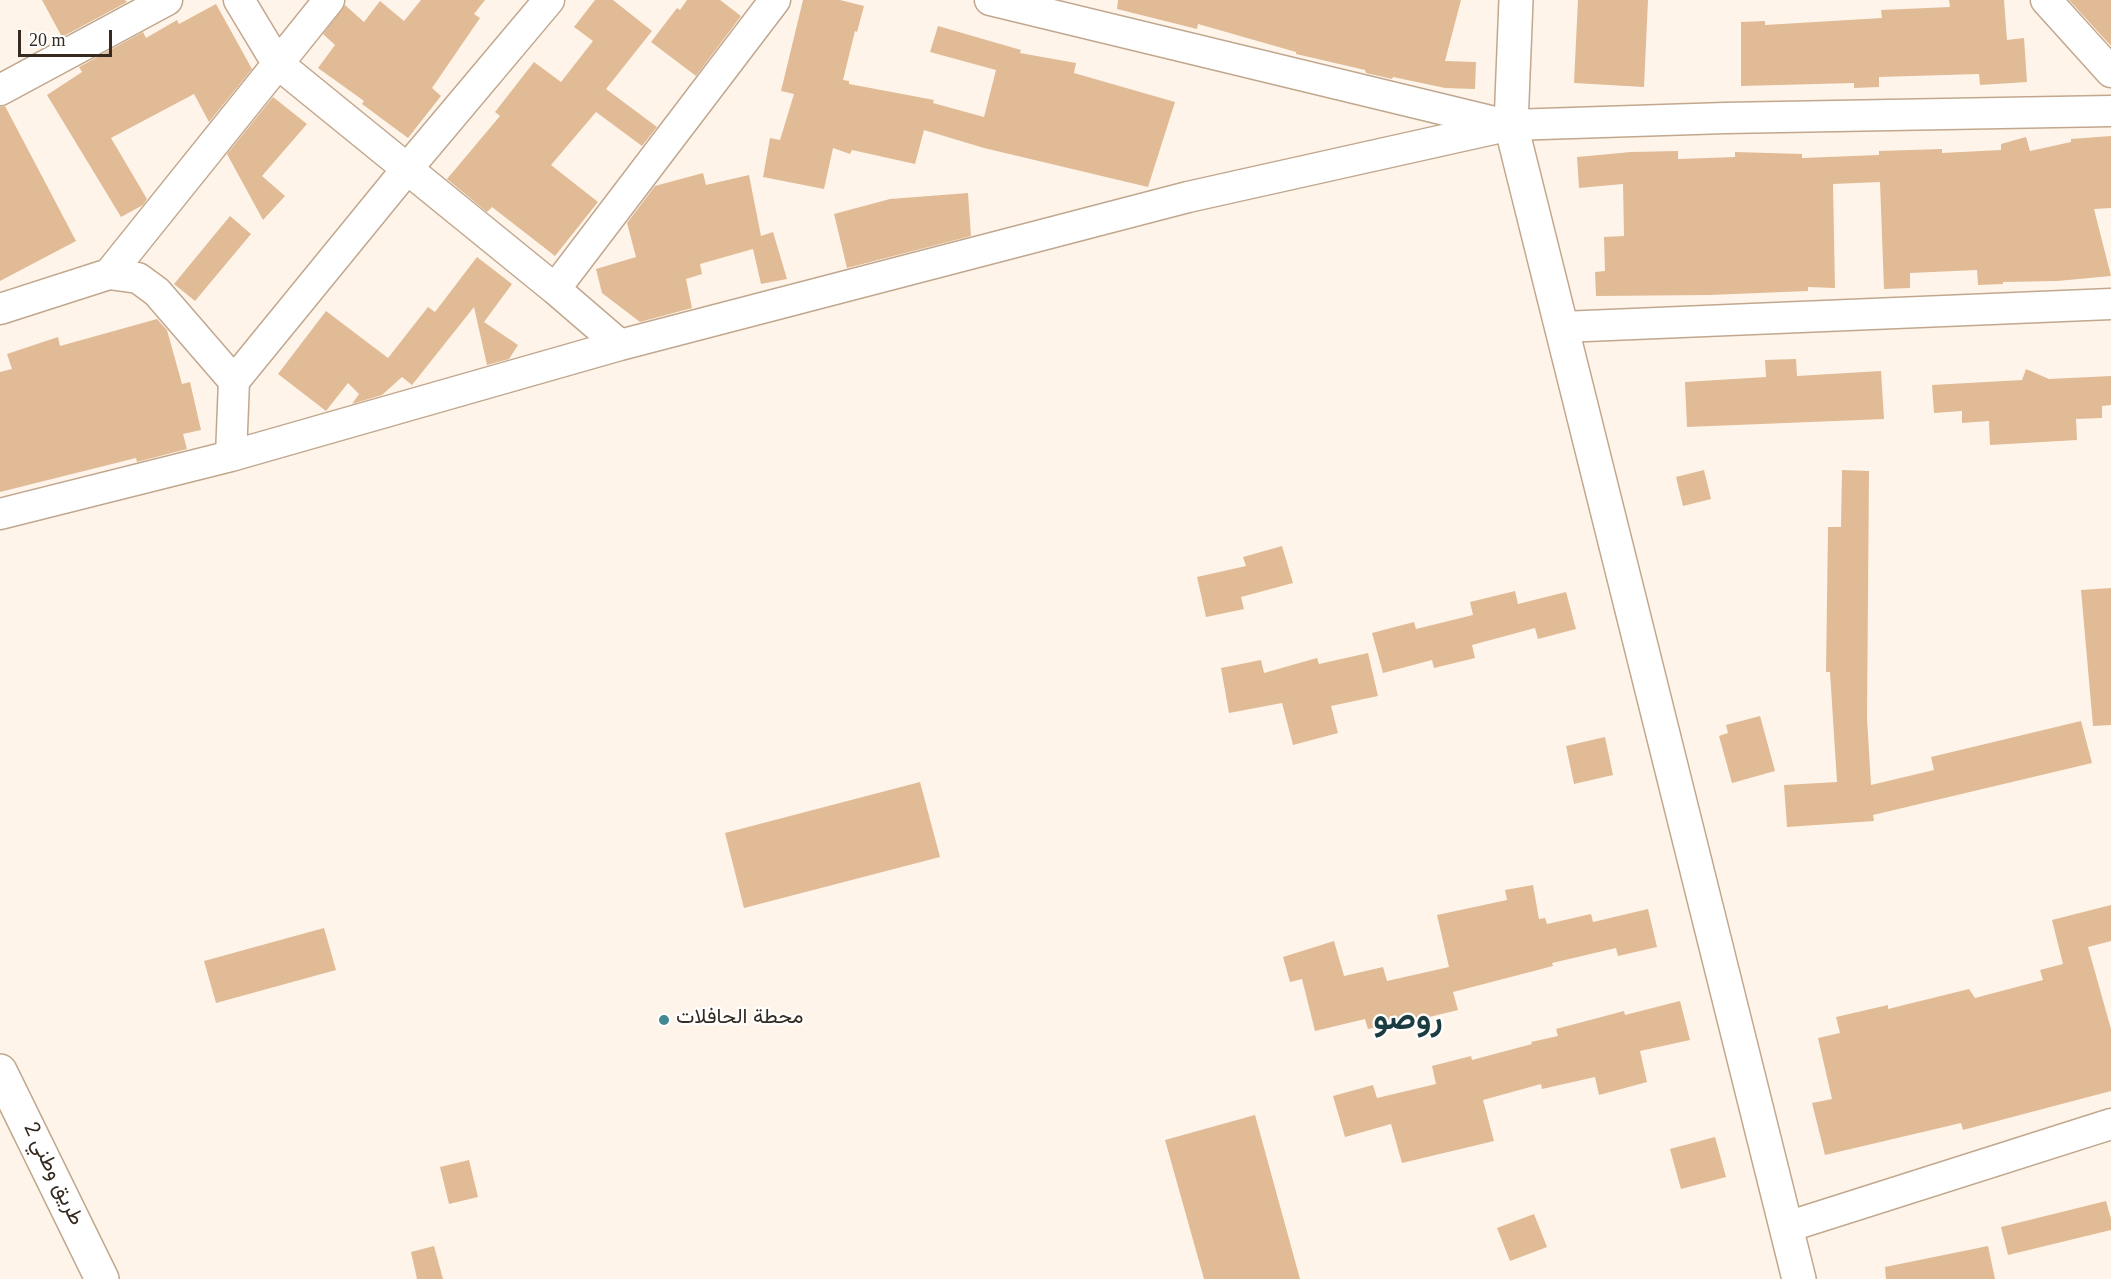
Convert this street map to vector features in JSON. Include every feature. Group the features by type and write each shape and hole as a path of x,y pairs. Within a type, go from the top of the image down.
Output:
{"main road":[{"path":"1516,0 1511,125 1799,1279"},
{"name":"طريق وطني 2","path":"0,1071 102,1279"}],"street":[{"path":"0,90 167,0"},
{"path":"239,0 278,63 555,289 620,345"},
{"path":"110,274 329,0"},
{"path":"231,456 234,381 549,0"},
{"path":"555,289 775,0"},
{"path":"990,0 1033,5 1511,125"},
{"path":"2046,0 2111,72"},
{"path":"0,514 231,456 620,345 1188,197 1511,125 1736,117 2111,111"},
{"path":"0,309 110,274 138,278 157,292 234,381"},
{"path":"1562,327 2111,304"},
{"path":"1787,1227 2111,1124"}],"building":[{"path":"42,0 125,0 127,2 62,37"},
{"path":"421,0 485,0 474,14 480,18 432,88 441,96 408,138 362,104 364,101 318,68 335,45 323,34 345,5 364,22 380,1 404,21"},
{"path":"595,0 613,0 652,31 606,89 657,127 642,146 596,112 551,165 598,202 555,256 492,207 487,212 447,179 500,116 495,112 534,62 561,82 593,41 574,27"},
{"path":"687,0 720,0 741,16 696,76 651,42 677,8 680,10"},
{"path":"803,0 840,0 864,6 857,32 855,31 843,80 849,81 849,84 934,100 933,103 984,117 996,70 930,52 938,26 1021,50 1020,53 1076,63 1074,73 1175,102 1148,187 984,148 924,130 915,164 852,150 850,154 833,148 824,189 763,177 770,138 780,140 794,94 781,91"},
{"path":"1118,0 1461,0 1445,61 1476,62 1475,89 1445,88 1366,73 1365,70 1296,54 1296,52 1198,24 1197,29 1117,9"},
{"path":"1578,0 1648,0 1644,87 1574,83"},
{"path":"1949,0 2004,0 2007,40 2024,38 2027,82 1980,85 1979,74 1879,77 1879,87 1854,88 1854,83 1741,86 1741,22 1765,21 1765,25 1882,18 1881,10 1950,7"},
{"path":"2069,0 2111,0 2111,46"},
{"path":"216,4 252,69 209,122 194,94 111,138 147,199 143,205 121,217 47,95 82,72 79,67 143,32 146,38 177,20 179,24"},
{"path":"273,97 307,124 262,176 285,196 263,220 227,154"},
{"path":"5,106 76,241 0,281 0,107"},
{"path":"2111,136 2111,208 2094,209 2111,276 1978,285 1977,270 1910,273 1910,288 1884,289 1880,182 1833,184 1835,288 1808,287 1808,291 1709,295 1596,296 1595,272 1605,271 1604,237 1624,236 1623,184 1579,188 1577,157 1678,151 1678,159 1735,157 1735,152 1802,154 1802,158 1879,155 1879,151 1942,149 1942,153 2001,150 2001,144 2026,137 2030,151 2071,142 2071,139"},
{"path":"703,173 706,185 749,175 761,236 773,232 787,279 761,284 753,249 700,264 702,274 686,279 692,308 640,322 602,293 596,269 636,257 627,223 655,186"},
{"path":"968,193 971,236 847,268 834,214 890,199"},
{"path":"230,216 251,234 195,301 174,284"},
{"path":"477,257 512,284 484,322 518,345 509,359 487,365 474,307 412,385 402,377 382,395 352,404 359,394 348,383 326,411 278,374 326,311 388,358 428,307 435,312"},
{"path":"157,319 167,330 182,384 190,382 201,430 183,434 187,449 137,462 136,458 0,492 0,372 12,369 7,354 58,337 60,346"},
{"path":"1796,359 1797,376 1881,371 1884,419 1687,427 1685,382 1766,377 1765,360"},
{"path":"2026,369 2049,379 2111,376 2111,405 2102,406 2102,418 2076,419 2077,440 1990,445 1989,421 1962,423 1962,411 1934,413 1932,385 2022,380"},
{"path":"1704,470 1711,499 1683,506 1676,477"},
{"path":"1842,470 1869,471 1867,718 1871,785 1934,770 1931,757 2081,721 2092,763 1873,815 1874,821 1787,827 1784,785 1837,782 1830,672 1826,672 1828,527 1841,527"},
{"path":"1282,546 1293,583 1241,597 1244,609 1206,617 1197,577 1246,566 1243,557"},
{"path":"2111,588 2111,725 2093,726 2081,590"},
{"path":"1515,591 1518,604 1566,592 1576,629 1538,639 1535,628 1472,645 1475,658 1434,668 1432,660 1383,673 1372,633 1414,622 1416,629 1473,615 1470,602"},
{"path":"1368,653 1378,696 1331,706 1338,733 1293,745 1282,703 1229,713 1221,668 1261,660 1264,673 1317,658 1319,664"},
{"path":"1760,716 1775,771 1732,783 1719,736 1728,733 1726,725"},
{"path":"1605,737 1613,775 1574,784 1566,746"},
{"path":"920,782 940,857 744,908 725,833"},
{"path":"1533,885 1539,919 1545,918 1547,924 1591,914 1593,922 1648,909 1657,947 1618,956 1616,948 1552,963 1553,966 1453,992 1458,1010 1368,1029 1365,1019 1315,1031 1302,979 1290,982 1283,957 1334,941 1344,976 1383,967 1387,981 1449,967 1437,915 1507,900 1505,890"},
{"path":"2111,905 2111,941 2088,947 2111,1029 2111,1091 1963,1130 1961,1123 1825,1155 1812,1103 1832,1099 1818,1038 1840,1033 1836,1017 1888,1005 1888,1009 1969,989 1975,998 2043,980 2040,970 2063,964 2052,920"},
{"path":"324,928 336,970 216,1003 204,961"},
{"path":"1680,1001 1690,1040 1640,1051 1647,1082 1599,1095 1595,1077 1542,1089 1541,1084 1483,1100 1494,1141 1402,1163 1391,1124 1345,1137 1333,1096 1373,1085 1377,1098 1436,1084 1432,1066 1471,1056 1472,1060 1532,1044 1531,1042 1558,1036 1556,1029 1624,1011 1625,1015"},
{"path":"1255,1115 1300,1279 1204,1279 1165,1140"},
{"path":"1715,1137 1726,1177 1681,1189 1670,1149"},
{"path":"469,1160 478,1197 449,1204 440,1167"},
{"path":"2106,1201 2111,1219 2111,1230 2008,1255 2001,1227"},
{"path":"1534,1214 1547,1247 1510,1261 1497,1228"},
{"path":"434,1246 443,1279 417,1279 411,1252"},
{"path":"1988,1246 1995,1279 1886,1279 1885,1267"}],"place":[{"name":"محطة الحافلات","path":"664,1020"}],"district":[{"name":"روصو","path":"1408,1024"}]}
